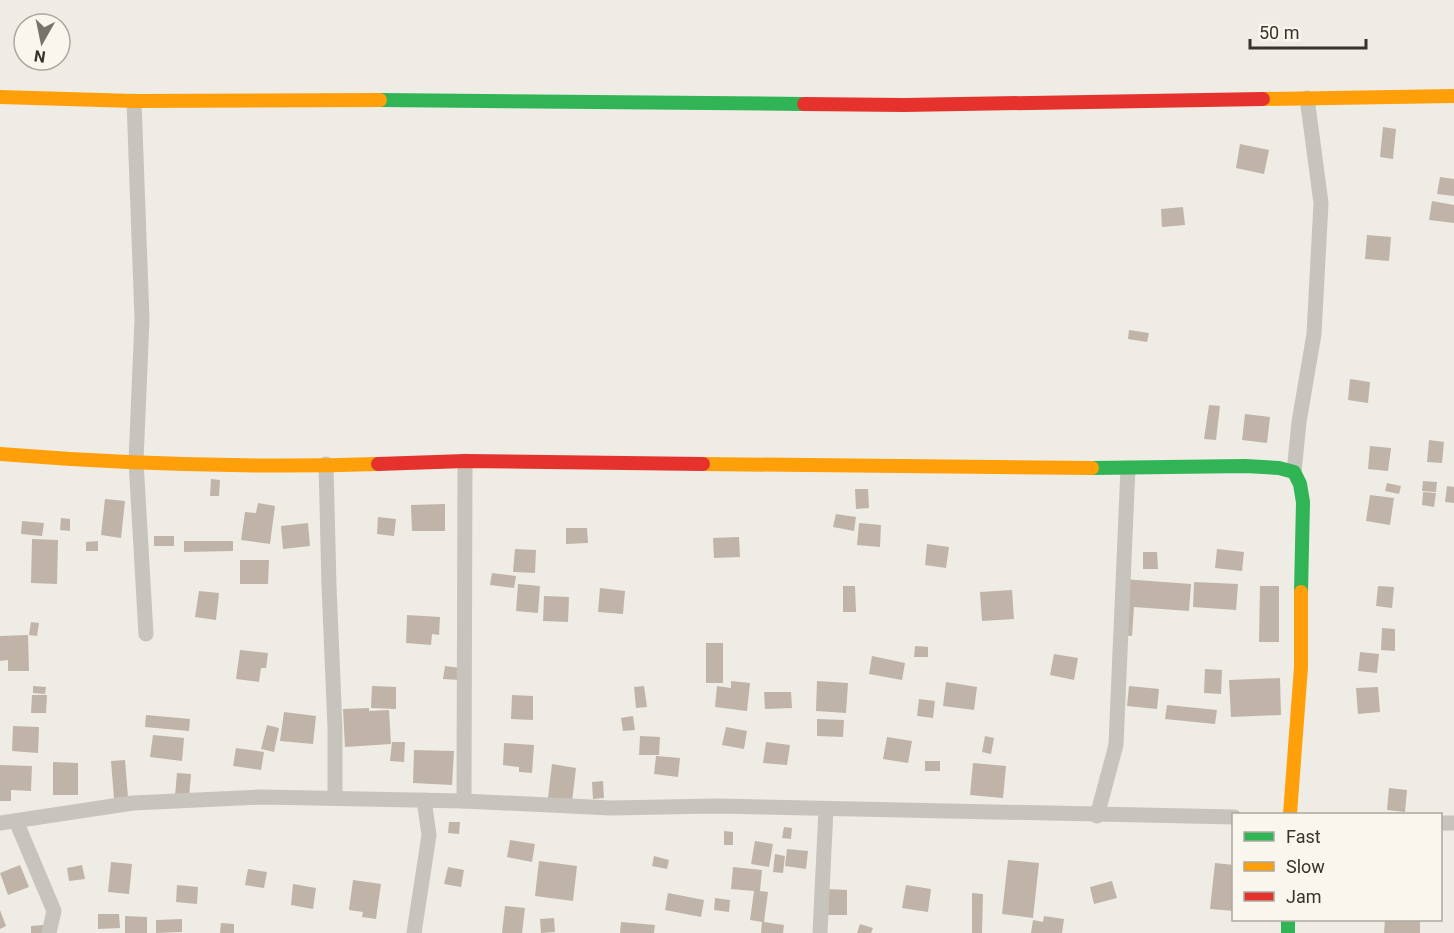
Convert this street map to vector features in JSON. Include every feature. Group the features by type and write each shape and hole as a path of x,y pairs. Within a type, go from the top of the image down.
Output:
{"street":[{"path":"0,97 134,101 503,100 904,105 1454,96"},
{"path":"1290,813 1301,667 1303,502 1300,484 1294,472 1299,422 1314,334 1321,203 1307,98"},
{"path":"134,101 142,320 136,461 146,634"},
{"path":"0,454 78,460 203,464 465,461 1040,469 1245,466 1279,468 1294,472"},
{"path":"464,801 465,461"},
{"path":"326,464 328,586 335,728 335,798"},
{"path":"1097,816 1116,745 1128,468"},
{"path":"0,823 133,803 262,797 464,801 611,808 717,806 1232,818"},
{"path":"414,933 429,835 424,800"},
{"path":"820,933 826,809"},
{"path":"16,821 54,911 50,933"}],"building":[{"path":"1383,127 1396,129 1393,159 1380,157"},
{"path":"1240,144 1269,150 1264,174 1236,168"},
{"path":"1440,177 1454,179 1454,196 1437,194"},
{"path":"1432,201 1454,205 1454,223 1429,220"},
{"path":"1183,207 1185,225 1162,227 1161,209"},
{"path":"1367,235 1391,237 1389,261 1365,259"},
{"path":"1129,330 1149,333 1147,342 1128,339"},
{"path":"1350,379 1370,382 1368,403 1348,400"},
{"path":"1209,405 1220,406 1216,440 1204,439"},
{"path":"1245,414 1270,417 1267,443 1242,440"},
{"path":"1429,440 1444,442 1442,463 1427,462"},
{"path":"1370,446 1391,448 1388,471 1368,469"},
{"path":"211,479 220,480 219,496 210,496"},
{"path":"1423,481 1437,482 1436,492 1422,491"},
{"path":"1387,483 1401,486 1399,494 1385,491"},
{"path":"1447,486 1454,487 1454,503 1445,502"},
{"path":"855,489 868,489 869,508 856,509"},
{"path":"1423,492 1436,493 1434,507 1422,505"},
{"path":"1370,495 1394,498 1390,525 1366,521"},
{"path":"105,499 125,501 121,538 101,535"},
{"path":"258,503 275,506 270,544 241,540 245,512 256,513"},
{"path":"445,504 445,531 412,531 411,505"},
{"path":"836,514 856,517 854,531 833,527"},
{"path":"378,517 396,519 394,536 377,534"},
{"path":"61,518 70,519 70,531 60,530"},
{"path":"22,521 44,523 42,536 21,534"},
{"path":"308,523 310,546 283,549 281,526"},
{"path":"859,523 881,525 880,547 857,545"},
{"path":"566,528 587,528 588,543 566,544"},
{"path":"154,536 174,536 174,546 154,546"},
{"path":"739,537 740,557 714,558 713,538"},
{"path":"32,539 58,540 57,584 31,583"},
{"path":"98,541 98,551 86,551 86,542"},
{"path":"184,541 233,541 233,551 184,552"},
{"path":"927,544 949,547 946,568 925,565"},
{"path":"515,549 536,550 535,573 513,572"},
{"path":"1217,549 1244,552 1242,571 1215,568"},
{"path":"1143,552 1157,552 1158,569 1143,569"},
{"path":"240,560 269,560 268,584 240,584"},
{"path":"492,573 516,576 514,588 490,585"},
{"path":"1123,579 1191,584 1189,611 1134,607 1132,636 1119,635"},
{"path":"1194,582 1238,584 1236,610 1193,607"},
{"path":"518,584 540,586 538,613 516,611"},
{"path":"843,586 855,586 856,612 843,612"},
{"path":"1260,586 1279,586 1279,642 1259,642"},
{"path":"1378,586 1394,587 1392,608 1376,606"},
{"path":"600,588 625,591 623,614 598,612"},
{"path":"1012,590 1014,619 982,621 980,592"},
{"path":"199,591 219,593 216,620 195,617"},
{"path":"544,596 569,597 568,622 543,621"},
{"path":"407,615 440,617 439,635 432,634 431,645 406,643"},
{"path":"31,622 39,623 37,636 29,635"},
{"path":"1382,628 1395,629 1395,651 1381,650"},
{"path":"28,635 29,671 8,671 8,660 0,661 0,636"},
{"path":"706,643 723,643 723,683 706,683"},
{"path":"915,646 928,647 928,657 914,657"},
{"path":"240,650 268,653 266,668 261,668 259,682 236,679"},
{"path":"1360,652 1379,654 1377,673 1358,671"},
{"path":"1054,654 1078,658 1074,680 1050,675"},
{"path":"872,656 905,663 902,680 869,674"},
{"path":"445,666 461,668 460,680 443,679"},
{"path":"1205,669 1222,670 1221,694 1204,693"},
{"path":"1280,678 1281,715 1231,717 1229,680"},
{"path":"731,681 750,683 747,711 715,707 717,686 731,688"},
{"path":"817,681 848,683 846,713 816,711"},
{"path":"946,682 977,687 974,710 943,706"},
{"path":"33,686 46,687 45,694 33,693"},
{"path":"372,686 396,687 396,709 371,708"},
{"path":"644,686 647,707 636,708 634,687"},
{"path":"1129,686 1159,689 1157,709 1127,706"},
{"path":"1378,687 1380,712 1358,714 1356,688"},
{"path":"764,692 791,692 792,708 765,709"},
{"path":"32,695 47,695 46,713 31,713"},
{"path":"512,695 533,696 533,720 511,719"},
{"path":"919,699 935,701 933,718 917,716"},
{"path":"1167,705 1217,710 1215,724 1165,719"},
{"path":"369,708 369,711 389,710 391,744 345,747 343,709"},
{"path":"284,712 316,716 313,744 280,741"},
{"path":"146,715 190,719 189,731 145,727"},
{"path":"633,716 635,730 623,731 621,718"},
{"path":"817,719 844,720 843,737 817,736"},
{"path":"267,725 279,728 274,752 261,749"},
{"path":"13,726 39,727 38,753 12,751"},
{"path":"726,727 747,731 744,749 722,745"},
{"path":"153,735 184,738 182,761 150,757"},
{"path":"640,736 660,737 659,755 639,755"},
{"path":"985,736 994,738 991,754 982,752"},
{"path":"887,737 912,741 908,763 883,759"},
{"path":"392,742 405,742 404,762 390,761"},
{"path":"766,742 790,745 787,765 763,763"},
{"path":"504,743 534,745 532,773 519,772 519,767 503,765"},
{"path":"236,748 264,752 261,770 233,766"},
{"path":"414,750 454,751 452,785 413,783"},
{"path":"656,756 680,758 678,777 654,774"},
{"path":"125,760 128,797 114,798 111,761"},
{"path":"925,761 940,761 940,771 925,771"},
{"path":"53,762 78,763 78,795 53,795"},
{"path":"973,763 1006,766 1003,798 970,795"},
{"path":"552,764 576,768 572,802 548,798"},
{"path":"0,765 32,766 31,791 11,790 11,801 0,801"},
{"path":"177,773 191,774 189,798 175,796"},
{"path":"603,781 604,798 593,799 592,782"},
{"path":"1389,788 1407,790 1405,812 1387,810"},
{"path":"449,822 460,822 459,834 448,833"},
{"path":"784,827 792,828 791,839 782,838"},
{"path":"724,831 733,832 733,845 724,845"},
{"path":"510,840 535,844 532,862 507,857"},
{"path":"755,841 773,844 769,867 751,864"},
{"path":"787,849 808,851 806,869 785,866"},
{"path":"775,854 785,856 783,873 773,872"},
{"path":"654,856 669,860 667,869 652,866"},
{"path":"1008,860 1039,863 1033,918 1002,914"},
{"path":"539,861 577,866 573,901 535,896"},
{"path":"111,862 132,864 129,894 108,892"},
{"path":"1215,863 1232,865 1232,911 1210,909"},
{"path":"20,865 29,887 8,895 0,873"},
{"path":"82,865 85,879 69,881 67,868"},
{"path":"448,867 464,870 461,887 444,884"},
{"path":"733,867 762,870 760,891 768,892 764,922 784,925 783,933 761,933 762,922 750,920 754,891 731,889"},
{"path":"248,869 267,872 264,888 245,885"},
{"path":"353,880 381,884 376,919 362,917 363,912 349,910"},
{"path":"1112,881 1117,898 1094,904 1090,887"},
{"path":"293,884 316,888 313,909 291,905"},
{"path":"177,885 198,887 197,904 176,902"},
{"path":"906,885 931,889 928,912 902,908"},
{"path":"827,889 847,890 847,915 826,915"},
{"path":"668,893 704,900 701,917 665,910"},
{"path":"972,893 983,894 982,933 972,933"},
{"path":"715,898 730,900 729,912 714,910"},
{"path":"505,906 525,908 522,933 502,933"},
{"path":"0,910 6,926 0,929"},
{"path":"98,914 119,914 120,928 98,929"},
{"path":"125,916 147,917 147,933 125,933"},
{"path":"1044,916 1064,919 1062,933 1031,933 1033,920 1043,922"},
{"path":"554,918 555,932 541,933 540,919"},
{"path":"182,919 182,932 156,933 156,920"},
{"path":"1385,921 1420,921 1420,933 1384,933"},
{"path":"621,922 655,925 654,933 620,933"},
{"path":"221,923 234,924 234,933 220,933"},
{"path":"860,924 873,928 871,933 857,933"},
{"path":"43,925 44,933 31,933 31,926"}],"traffic: fast":[{"path":"380,100 804,104"},
{"path":"1092,468 1245,466 1279,468 1294,472 1300,484 1303,502 1301,592"},
{"path":"1288,921 1288,933"}],"traffic: slow":[{"path":"1263,99 1454,96"},
{"path":"0,97 134,101 380,100"},
{"path":"0,454 189,464 283,466 378,464"},
{"path":"703,464 1092,468"},
{"path":"1290,813 1301,667 1301,592"}],"traffic: jam":[{"path":"804,104 904,105 1263,99"},
{"path":"378,464 465,461 703,464"}]}
